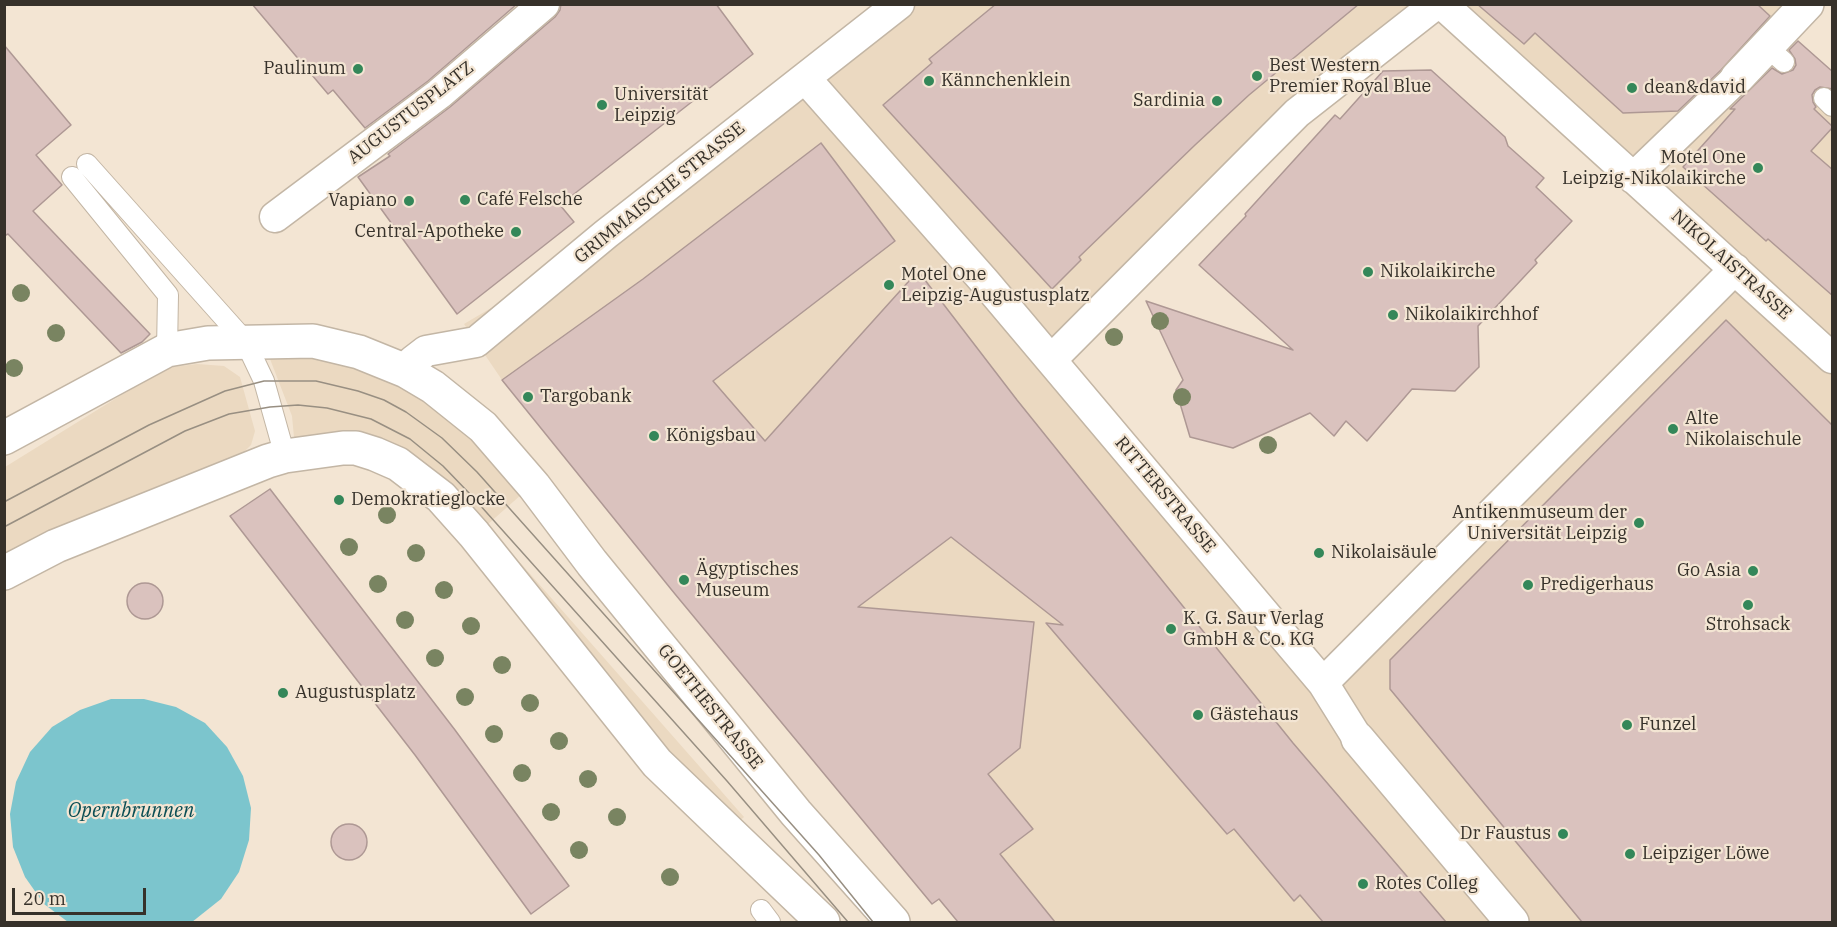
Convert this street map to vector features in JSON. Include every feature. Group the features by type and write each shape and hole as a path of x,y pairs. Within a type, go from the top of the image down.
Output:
{"street":[{"name":"AUGUSTUSPLATZ","path":"275,217 440,94 544,4"},
{"name":"GRIMMAISCHE STRASSE","path":"413,362 426,351 476,342 606,234 900,4"},
{"path":"1051,360 1297,113 1436,4"},
{"name":"NIKOLAISTRASSE","path":"1442,4 1833,358"},
{"path":"1633,178 1737,78 1776,55 1807,4"},
{"name":"RITTERSTRASSE","path":"805,78 1051,360 1323,683 1358,739 1512,922"},
{"path":"1323,683 1736,269"},
{"path":"4,438 167,350 208,342 245,341"},
{"name":"GOETHESTRASSE","path":"245,341 313,341 359,352 406,371 433,387 469,414 534,486 592,563 773,786 893,922"},
{"path":"4,573 56,546 285,456 343,447 356,448 399,464 441,497 474,534 657,763 823,922"}],"lane":[{"path":"87,164 245,341 264,381 285,456"},
{"path":"72,177 168,294 167,350"}],"shaded area":[{"path":"899,5 1436,5 1051,360 1324,683 1735,269 1442,5 1807,5 1783,30 1832,72 1832,922 958,922 675,594 502,380 464,324 584,253"},
{"path":"273,353 313,355 397,379 467,429 522,494 487,525 744,817 736,824 702,791 463,504 294,437 292,416 270,359"},
{"path":"197,364 224,366 240,377 255,431 251,445 235,461 5,559 5,467 165,368"}],"water":[{"name":"Opernbrunnen","path":"111,699 144,699 176,707 205,723 227,747 243,776 251,808 249,840 239,872 221,899 192,922 68,922 44,904 25,877 13,847 10,814 16,782 30,752 52,727 80,710"}],"building":[{"name":"Paulinum","path":"252,4 517,4 428,81 365,128 333,90 328,94"},
{"path":"561,4 716,4 753,54 560,205 574,222 457,314 358,177 390,156 388,154 450,107 555,17"},
{"path":"996,4 1359,4 1249,95 1195,145 1079,257 1081,260 1052,289 883,105 932,63 929,59"},
{"path":"1477,4 1757,4 1770,16 1721,70 1678,111 1623,113 1535,33 1524,44"},
{"name":"Motel One Leipzig-Nikolaikirche","path":"1798,41 1833,72 1833,89 1820,87 1812,95 1816,107 1814,109 1833,127 1811,151 1833,170 1833,296 1768,239 1766,241 1683,167 1735,109 1730,109 1772,68 1782,74 1793,70 1796,65 1795,59 1789,50"},
{"path":"4,45 71,125 36,155 62,185 33,211 150,334 142,342 121,353 8,234 4,236"},
{"name":"Nikolaikirche","path":"1431,70 1505,137 1508,146 1544,178 1536,187 1572,221 1535,260 1537,263 1478,326 1479,367 1455,391 1412,389 1367,441 1346,421 1334,436 1310,413 1233,448 1190,437 1176,390 1183,380 1146,301 1293,350 1199,265 1246,216 1245,214 1335,115 1340,119 1383,71"},
{"path":"821,143 895,241 713,381 765,441 918,271 1017,400 1293,743 1446,922 1323,922 1300,895 1294,901 1234,829 1227,834 1046,623 1063,625 951,537 858,607 1034,622 1020,748 988,774 1033,829 1000,854 1055,922 958,922 939,899 932,904 675,594 502,380 643,279"},
{"path":"1726,320 1833,426 1833,922 1582,922 1390,689 1390,660"},
{"path":"270,489 455,730 569,886 531,914 415,755 230,516"},
{"path":"145,583 158,588 163,601 158,614 145,619 132,614 127,601 132,588"},
{"path":"349,824 362,829 367,842 362,855 349,860 336,855 331,842 336,829"}],"tram line":[{"path":"4,502 149,425 225,391 264,381 316,381 384,400 406,412 442,438 477,472 819,855 873,922"},
{"path":"4,527 185,431 229,414 298,405 327,408 371,419 410,439 443,466 470,494 727,781 848,922"}],"place":[{"name":"Paulinum","path":"358,69"},
{"name":"Best Western Premier Royal Blue","path":"1257,76"},
{"name":"Kännchenklein","path":"929,81"},
{"name":"dean&david","path":"1632,88"},
{"name":"Sardinia","path":"1217,101"},
{"name":"Universität Leipzig","path":"602,105"},
{"name":"Motel One Leipzig-Nikolaikirche","path":"1758,168"},
{"name":"Café Felsche","path":"465,200"},
{"name":"Vapiano","path":"409,201"},
{"name":"Central-Apotheke","path":"516,232"},
{"name":"Nikolaikirche","path":"1368,272"},
{"name":"Motel One Leipzig-Augustusplatz","path":"889,285"},
{"name":"Nikolaikirchhof","path":"1393,315"},
{"name":"Targobank","path":"528,397"},
{"name":"Alte Nikolaischule","path":"1673,429"},
{"name":"Königsbau","path":"654,436"},
{"name":"Demokratieglocke","path":"339,500"},
{"name":"Antikenmuseum der Universität Leipzig","path":"1639,523"},
{"name":"Nikolaisäule","path":"1319,553"},
{"name":"Go Asia","path":"1753,571"},
{"name":"Ägyptisches Museum","path":"684,580"},
{"name":"Predigerhaus","path":"1528,585"},
{"name":"Strohsack","path":"1748,605"},
{"name":"K. G. Saur Verlag GmbH & Co. KG","path":"1171,629"},
{"name":"Augustusplatz","path":"283,693"},
{"name":"Gästehaus","path":"1198,715"},
{"name":"Funzel","path":"1627,725"},
{"name":"Dr Faustus","path":"1563,834"},
{"name":"Leipziger Löwe","path":"1630,854"},
{"name":"Rotes Colleg","path":"1363,884"}]}
